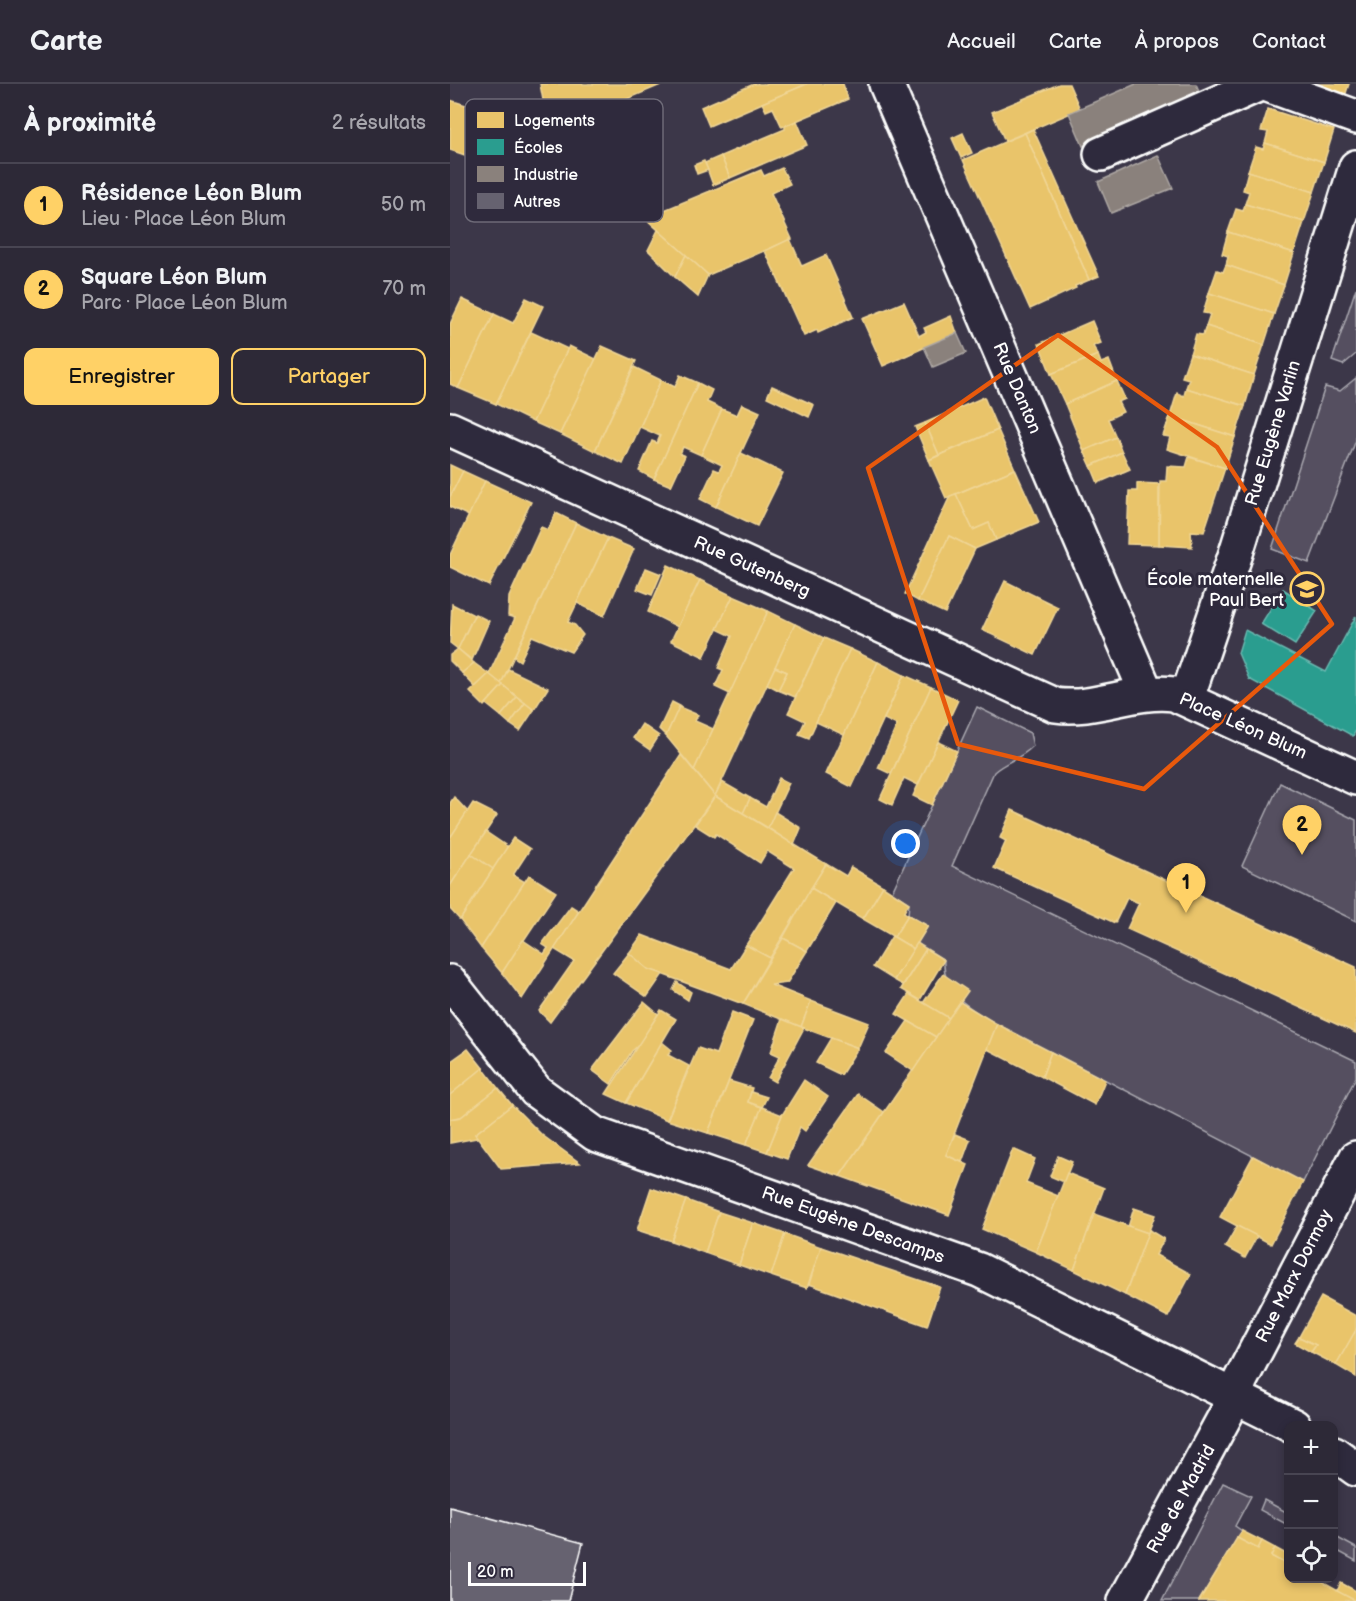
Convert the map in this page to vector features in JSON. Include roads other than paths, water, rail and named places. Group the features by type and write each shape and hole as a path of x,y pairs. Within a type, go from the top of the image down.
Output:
{"street":[{"name":"Rue Danton","path":"886,84 1146,692"},
{"path":"1101,154 1260,84"},
{"path":"1265,84 1356,117"},
{"name":"Rue Eugène Varlin","path":"1187,698 1240,541 1356,167"},
{"name":"Rue Gutenberg","path":"450,429 1055,705"},
{"name":"Place Léon Blum","path":"1055,705 1089,706 1146,692 1187,698 1356,778"},
{"name":"Rue Eugène Descamps","path":"450,982 536,1091 595,1134 979,1270 1286,1421"},
{"name":"Rue Marx Dormoy","path":"1236,1396 1240,1381 1356,1158"},
{"name":"Rue de Madrid","path":"1125,1601 1236,1396"},
{"path":"1338,1456 1356,1469"}],"place":[{"name":"École maternelle Paul Bert","path":"1307,589"},
{"name":"Square Léon Blum","path":"1302,855"},
{"name":"Résidence Léon Blum","path":"1186,913"}]}
